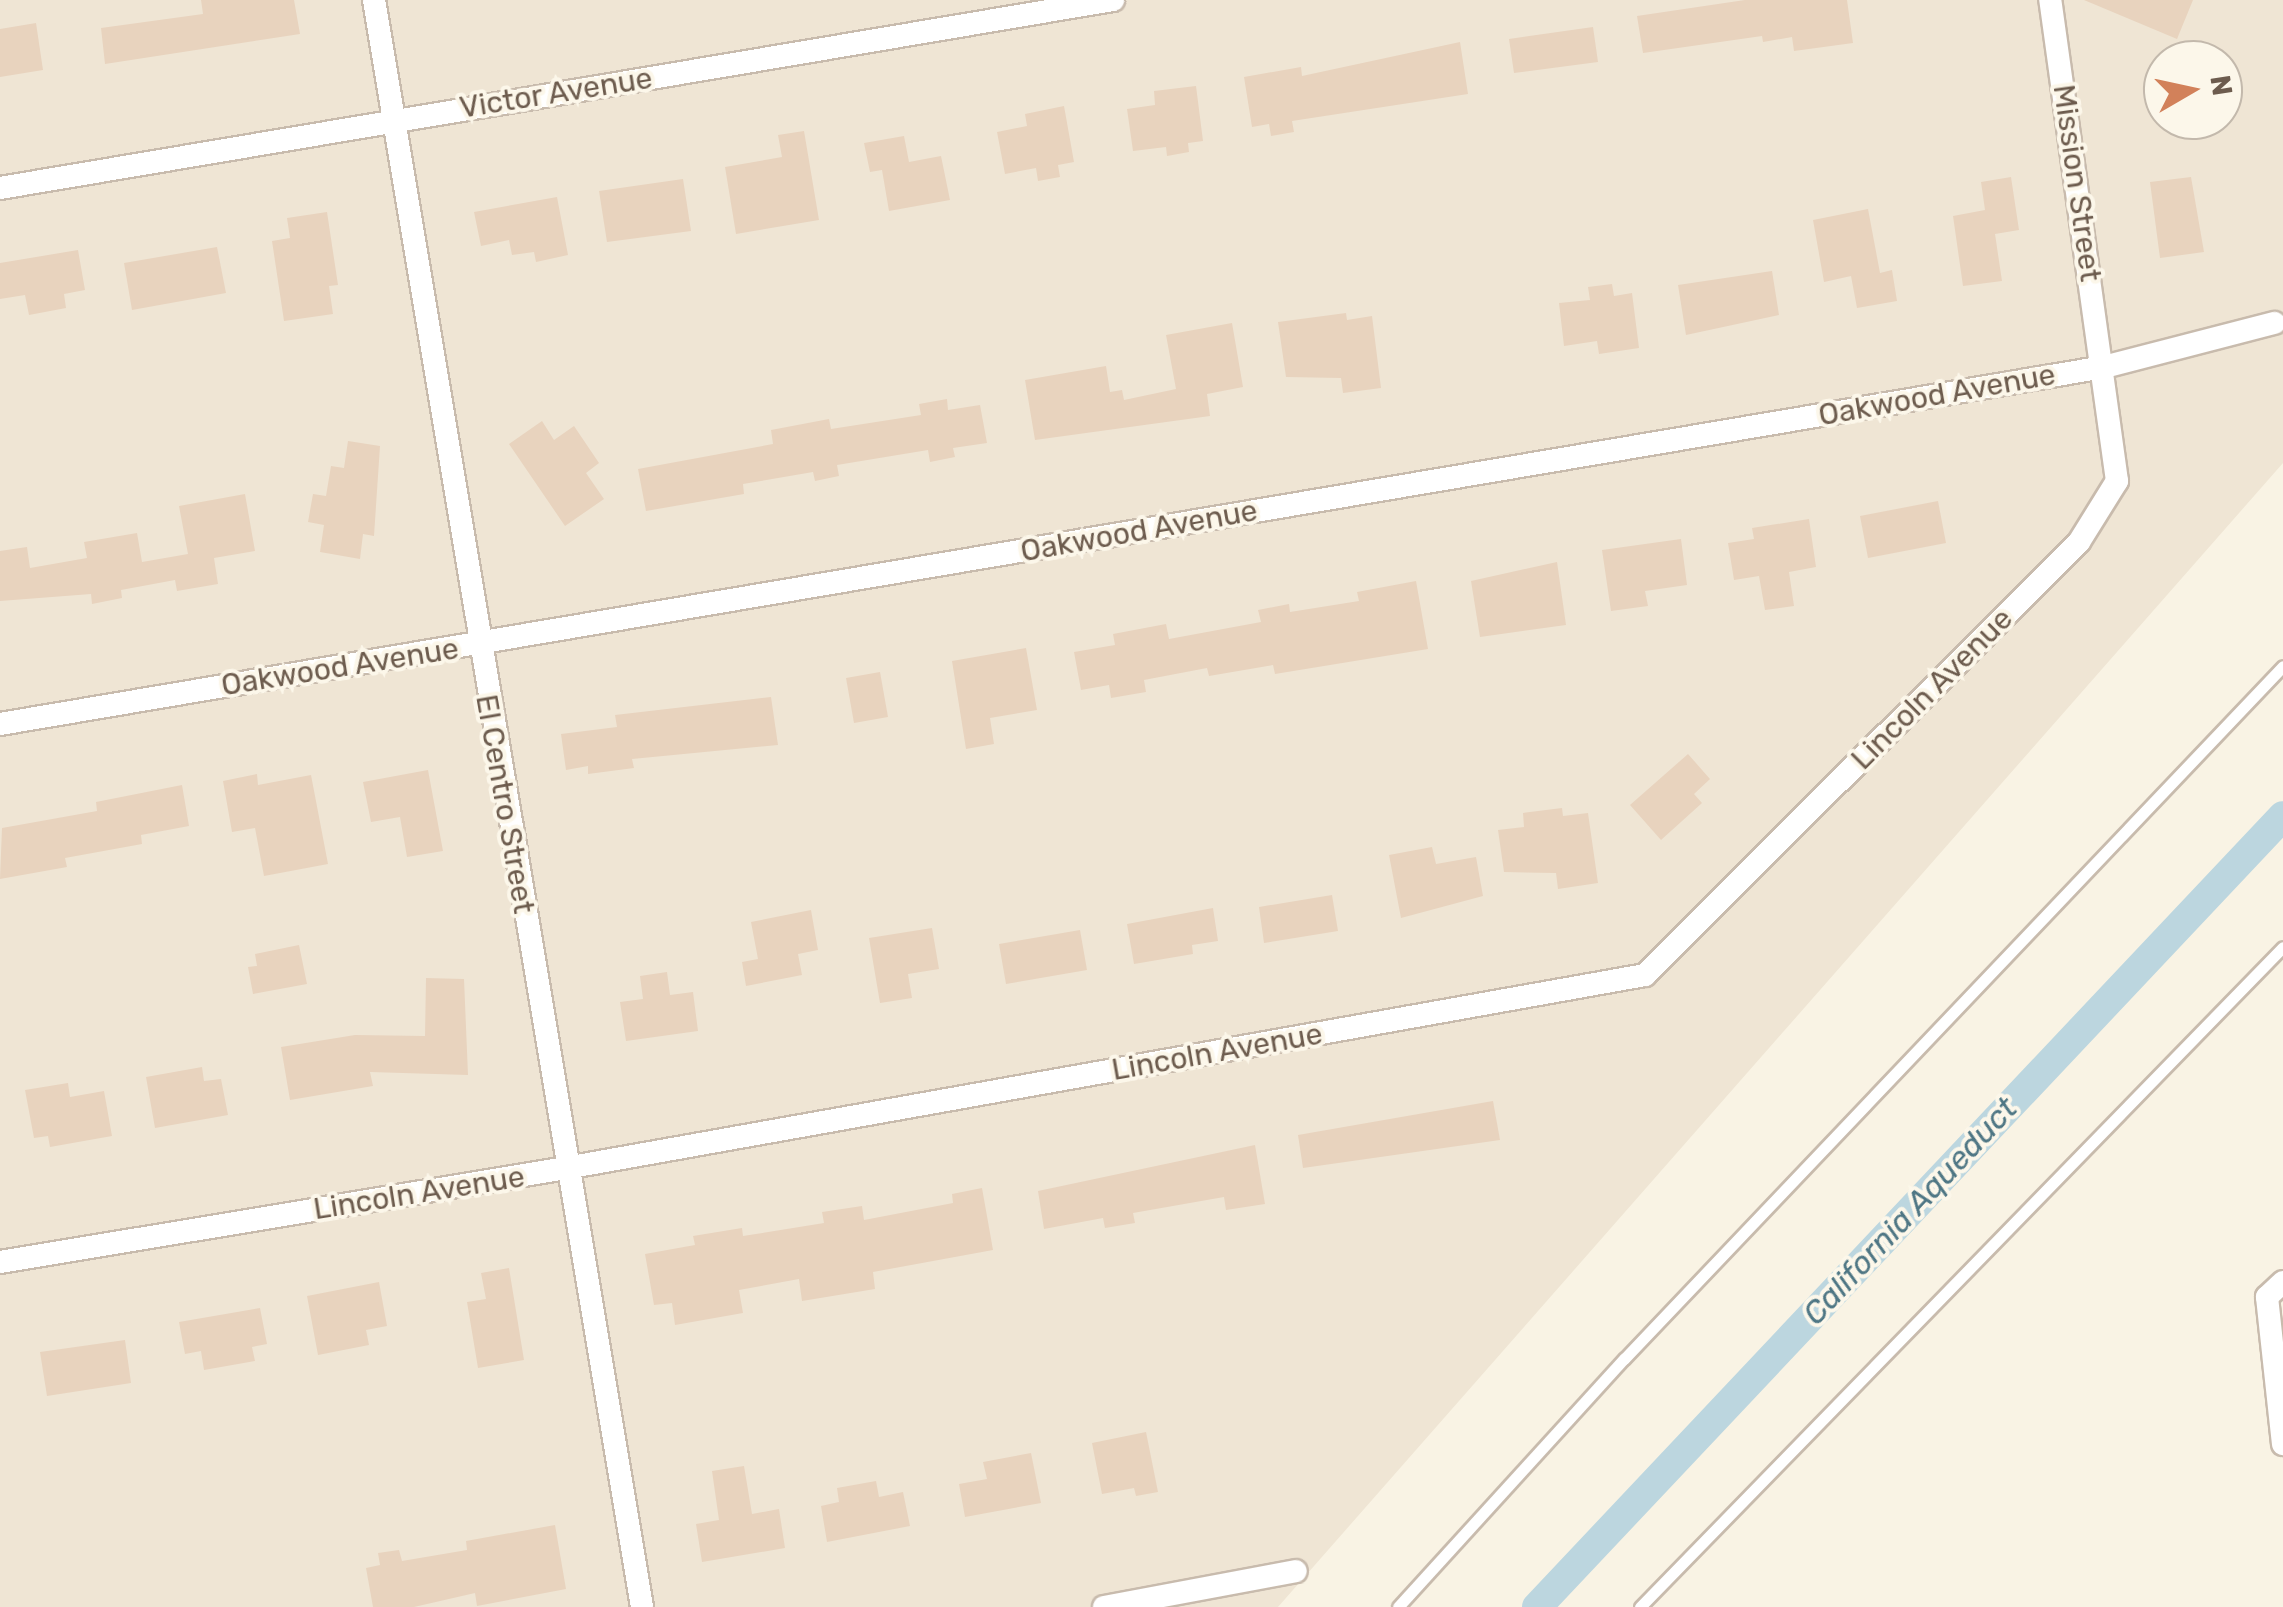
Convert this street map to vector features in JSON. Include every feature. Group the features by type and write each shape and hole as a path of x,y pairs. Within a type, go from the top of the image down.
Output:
{"street":[{"name":"El Centro Street","path":"374,0 478,644 642,1607"},
{"name":"Victor Avenue","path":"0,188 1113,0"},
{"name":"Mission Street","path":"2050,0 2104,367"},
{"name":"Oakwood Avenue","path":"0,724 2104,367 2274,324"},
{"name":"Lincoln Avenue","path":"0,1262 566,1168 1645,975 2079,542 2116,481 2104,367"},
{"path":"2283,1282 2268,1296 2283,1444"},
{"path":"1104,1607 1296,1570"}],"lane":[{"path":"1398,1607 1624,1358 2283,666"},
{"path":"1640,1607 2283,947"}],"shaded area":[{"path":"0,0 2283,0 2283,463 1278,1607 0,1607"}],"building":[{"path":"201,0 294,0 300,34 105,64 101,28 203,14"},
{"path":"1745,0 1847,0 1853,43 1794,51 1792,37 1763,42 1762,36 1643,53 1637,16"},
{"path":"2084,0 2193,0 2177,39"},
{"path":"36,23 43,70 0,77 0,29"},
{"path":"1593,27 1598,62 1514,73 1509,39"},
{"path":"1460,42 1468,94 1292,121 1294,132 1271,136 1269,124 1252,127 1244,77 1301,67 1302,76"},
{"path":"1196,86 1203,141 1188,143 1189,152 1167,156 1166,147 1133,151 1127,109 1155,105 1154,91"},
{"path":"1064,106 1074,162 1058,165 1060,177 1038,181 1036,168 1005,174 997,132 1027,126 1025,114"},
{"path":"804,131 819,220 736,234 725,167 782,157 778,135"},
{"path":"904,136 909,162 941,156 950,200 889,211 882,170 870,172 864,143"},
{"path":"2011,177 2019,230 1995,234 2002,281 1963,286 1953,216 1985,210 1981,182"},
{"path":"2191,177 2204,252 2160,258 2150,182"},
{"path":"683,179 691,231 607,242 599,191"},
{"path":"557,197 568,255 536,262 534,252 512,255 509,240 481,246 474,212"},
{"path":"1868,209 1880,273 1892,270 1897,301 1857,308 1851,276 1824,282 1813,220"},
{"path":"327,212 338,285 329,286 333,314 284,321 272,241 290,238 287,218"},
{"path":"217,247 226,293 132,310 124,263"},
{"path":"78,250 85,290 64,294 66,308 29,315 25,295 0,299 0,263"},
{"path":"1772,271 1779,315 1686,335 1678,285"},
{"path":"1612,284 1614,296 1632,293 1639,348 1599,354 1597,341 1564,346 1559,303 1590,300 1588,287"},
{"path":"1346,313 1347,320 1372,316 1381,388 1343,393 1341,378 1286,377 1278,322"},
{"path":"1232,323 1243,387 1207,394 1210,416 1035,440 1025,380 1106,366 1110,392 1122,390 1124,400 1176,389 1166,335"},
{"path":"947,399 948,410 980,405 987,443 953,448 955,457 930,462 928,450 837,465 839,476 815,481 813,472 743,484 744,494 646,511 638,469 773,444 771,430 829,419 831,429 921,415 919,404"},
{"path":"542,421 554,440 574,426 599,463 586,473 604,499 565,526 509,444"},
{"path":"348,441 380,446 374,536 363,534 360,559 320,552 324,525 308,522 313,494 326,496 331,466 344,468"},
{"path":"245,494 255,551 214,558 218,584 177,591 175,580 121,590 122,598 92,604 91,594 0,601 0,551 27,547 30,568 87,558 84,542 137,533 142,562 188,554 179,506"},
{"path":"1938,501 1946,543 1868,558 1860,516"},
{"path":"1809,519 1816,567 1789,572 1794,606 1765,610 1759,576 1734,580 1728,543 1754,539 1752,528"},
{"path":"1681,539 1687,585 1645,591 1648,606 1611,611 1602,550"},
{"path":"1557,562 1566,625 1480,637 1471,581"},
{"path":"1416,581 1428,649 1275,674 1273,665 1209,676 1207,668 1144,680 1146,692 1111,698 1109,685 1081,690 1074,652 1115,645 1113,634 1166,624 1169,639 1261,622 1258,610 1289,604 1290,612 1359,601 1357,592"},
{"path":"1026,648 1037,710 990,718 994,744 966,749 952,661"},
{"path":"880,672 888,717 854,723 846,678"},
{"path":"771,697 778,745 632,759 634,768 588,774 588,766 566,770 561,734 617,727 615,715"},
{"path":"1688,754 1710,779 1694,794 1702,803 1661,840 1630,805"},
{"path":"428,770 443,851 407,857 400,817 371,822 363,782"},
{"path":"257,774 258,785 311,775 328,864 264,876 255,828 232,832 223,781"},
{"path":"182,785 189,826 141,835 142,844 65,858 67,867 0,879 2,828 97,811 96,802"},
{"path":"1562,808 1563,816 1588,813 1598,883 1558,889 1556,873 1504,872 1498,830 1524,827 1523,813"},
{"path":"1432,847 1436,864 1476,857 1483,896 1401,918 1389,855"},
{"path":"1332,895 1338,931 1264,943 1259,907"},
{"path":"1213,908 1218,941 1192,945 1193,954 1134,964 1127,924"},
{"path":"811,910 818,950 798,954 802,975 746,986 742,962 758,959 751,922"},
{"path":"932,928 939,969 908,974 912,998 880,1003 869,938"},
{"path":"1080,930 1087,970 1006,984 999,944"},
{"path":"299,945 307,984 253,994 248,967 257,966 255,954"},
{"path":"667,972 670,995 693,992 698,1031 626,1041 620,1002 643,999 640,976"},
{"path":"426,978 464,979 468,1075 370,1072 373,1086 290,1100 281,1047 355,1035 425,1036"},
{"path":"202,1067 204,1081 221,1079 228,1115 155,1128 146,1077"},
{"path":"68,1083 70,1097 104,1091 112,1136 50,1147 48,1136 34,1138 25,1090"},
{"path":"1493,1101 1500,1140 1303,1168 1298,1135"},
{"path":"1255,1145 1265,1204 1226,1210 1224,1197 1133,1213 1135,1223 1105,1228 1103,1218 1044,1229 1038,1191"},
{"path":"982,1188 993,1250 873,1272 875,1289 802,1301 799,1279 739,1290 743,1313 675,1325 672,1303 654,1305 645,1254 695,1245 693,1236 742,1228 743,1236 824,1223 822,1212 862,1206 864,1220 953,1203 952,1194"},
{"path":"509,1268 524,1360 478,1368 467,1302 486,1299 481,1273"},
{"path":"379,1282 387,1326 366,1330 369,1345 318,1355 307,1296"},
{"path":"260,1308 267,1344 252,1347 255,1361 204,1370 201,1351 185,1354 179,1322"},
{"path":"125,1340 131,1383 47,1396 40,1352"},
{"path":"1146,1432 1158,1492 1136,1496 1134,1488 1102,1494 1092,1443"},
{"path":"1031,1453 1041,1503 965,1517 959,1484 987,1479 983,1462"},
{"path":"744,1466 752,1514 779,1509 785,1548 702,1562 696,1524 719,1520 712,1471"},
{"path":"876,1481 879,1497 903,1492 910,1526 827,1542 821,1506 839,1502 837,1488"},
{"path":"555,1525 566,1589 477,1606 475,1593 414,1607 373,1607 366,1568 380,1565 378,1553 399,1550 402,1561 467,1550 466,1541"}],"waterway":[{"name":"California Aqueduct","path":"1537,1607 2283,816"}]}
